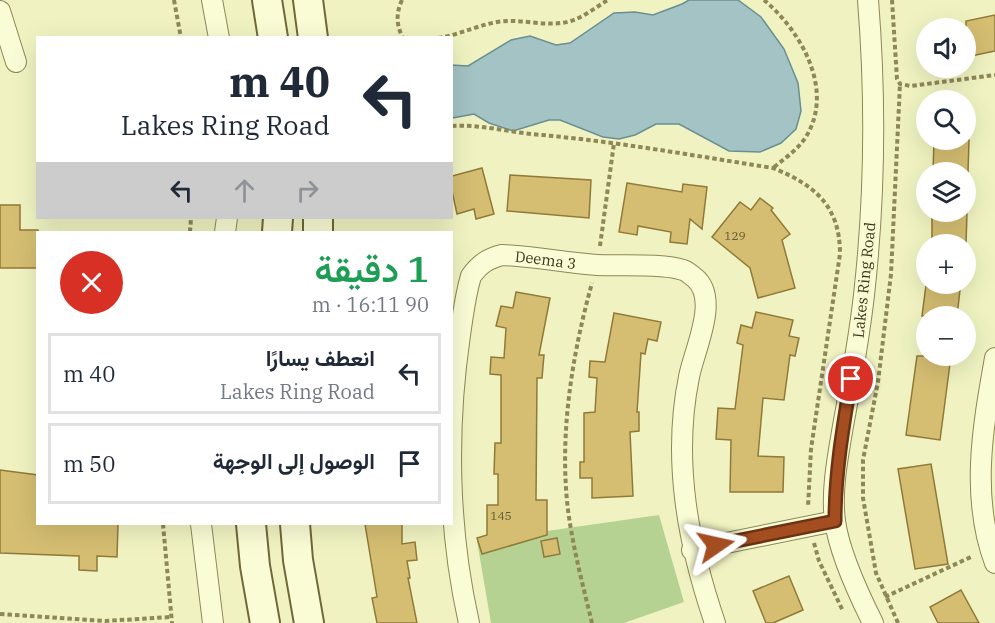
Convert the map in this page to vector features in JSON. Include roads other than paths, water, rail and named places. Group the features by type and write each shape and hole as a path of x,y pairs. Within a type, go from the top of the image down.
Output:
{"main road":[{"path":"267,0 273,36"},
{"path":"308,0 313,36"},
{"path":"251,525 255,566 265,623"},
{"path":"295,525 298,561 309,623"}],"street":[{"path":"212,0 219,36"},
{"name":"Lakes Ring Road","path":"867,0 874,99 871,219 864,297 838,455 835,521 853,579 869,615"},
{"path":"0,11 16,62"},
{"name":"Deema 3","path":"453,426 457,356 467,289 471,276 478,266 489,258 502,255 597,265 669,267 684,270 697,280 705,294 706,310 688,377 682,436 683,494 693,550 714,623"},
{"path":"992,555 983,522 980,470 995,358"},
{"name":"Deema 3","path":"453,472 459,572 469,623"},
{"path":"693,550 835,521"},
{"path":"201,525 213,623"}],"water":[{"path":"689,0 738,0 761,17 784,49 798,83 801,111 796,129 781,143 760,152 729,151 679,124 656,124 635,135 619,139 603,137 560,120 549,120 513,131 489,123 474,114 453,118 453,65 468,66 511,40 530,36 556,45 570,43 614,13 635,12 653,15"}]}
